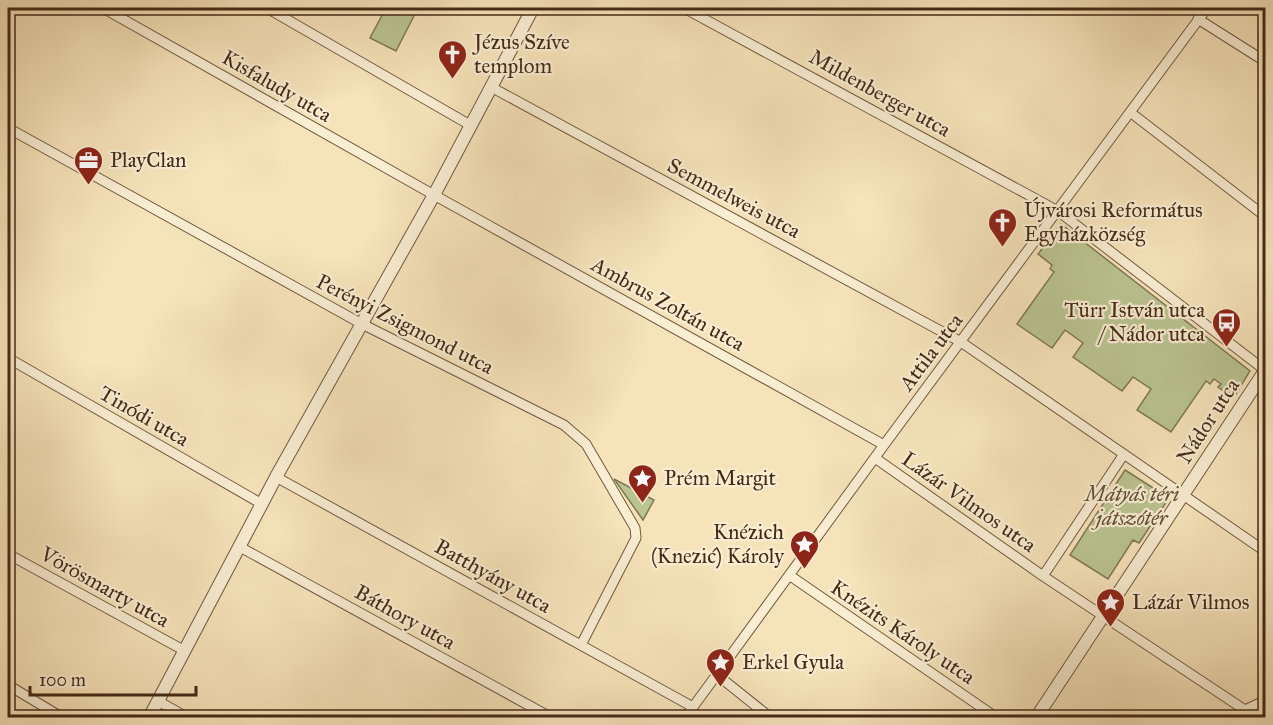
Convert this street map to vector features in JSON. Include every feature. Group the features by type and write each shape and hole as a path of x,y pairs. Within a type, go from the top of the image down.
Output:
{"street":[{"name":"Kisfaludy utca","path":"103,8 434,195"},
{"path":"267,8 470,125"},
{"path":"149,717 276,477 434,195 533,8"},
{"name":"Mildenberger utca","path":"684,8 1058,211 1265,370"},
{"name":"Attila utca","path":"685,717 1207,8"},
{"path":"1198,20 1266,62"},
{"name":"Semmelweis utca","path":"491,87 961,342 1266,552"},
{"path":"1130,112 1266,217"},
{"name":"Perényi Zsigmond utca","path":"8,128 362,324 564,424 586,444 635,528 636,538 581,645"},
{"name":"Ambrus Zoltán utca","path":"434,195 884,445"},
{"name":"Tinódi utca","path":"8,358 262,504"},
{"name":"Nádor utca","path":"1104,616 1265,370"},
{"path":"1043,576 1124,454"},
{"name":"Lázár Vilmos utca","path":"874,458 1104,616"},
{"name":"Batthyány utca","path":"276,477 693,707"},
{"name":"Báthory utca","path":"240,547 552,717"},
{"name":"Vörösmarty utca","path":"8,554 185,651"},
{"name":"Knézits Károly utca","path":"789,575 997,717"},
{"path":"1036,717 1104,616 1242,714 1257,717"},
{"path":"716,674 771,717"},
{"path":"8,685 63,717"},
{"path":"1242,714 1266,700"},
{"path":"158,701 188,717"}],"green space":[{"path":"386,8 418,8 396,51 370,38"},
{"path":"1061,224 1250,371 1236,394 1225,392 1218,387 1221,384 1214,379 1210,384 1206,381 1171,432 1137,410 1151,389 1133,377 1122,391 1073,357 1083,343 1065,330 1052,348 1017,324 1054,272 1050,269 1052,265 1038,254"},
{"name":"Mátyás téri játszótér","path":"1125,470 1169,498 1139,543 1133,540 1108,579 1070,555"},
{"path":"614,479 654,500 643,520"}],"place":[{"name":"Jézus Szíve templom","path":"453,80"},
{"name":"PlayClan","path":"89,186"},
{"name":"Újvárosi Református Egyházközség","path":"1003,248"},
{"name":"Türr István utca / Nádor utca","path":"1226,348"},
{"name":"Prém Margit","path":"643,504"},
{"name":"Knézich (Knezić) Károly","path":"805,570"},
{"name":"Lázár Vilmos","path":"1111,628"},
{"name":"Erkel Gyula","path":"721,688"}]}
